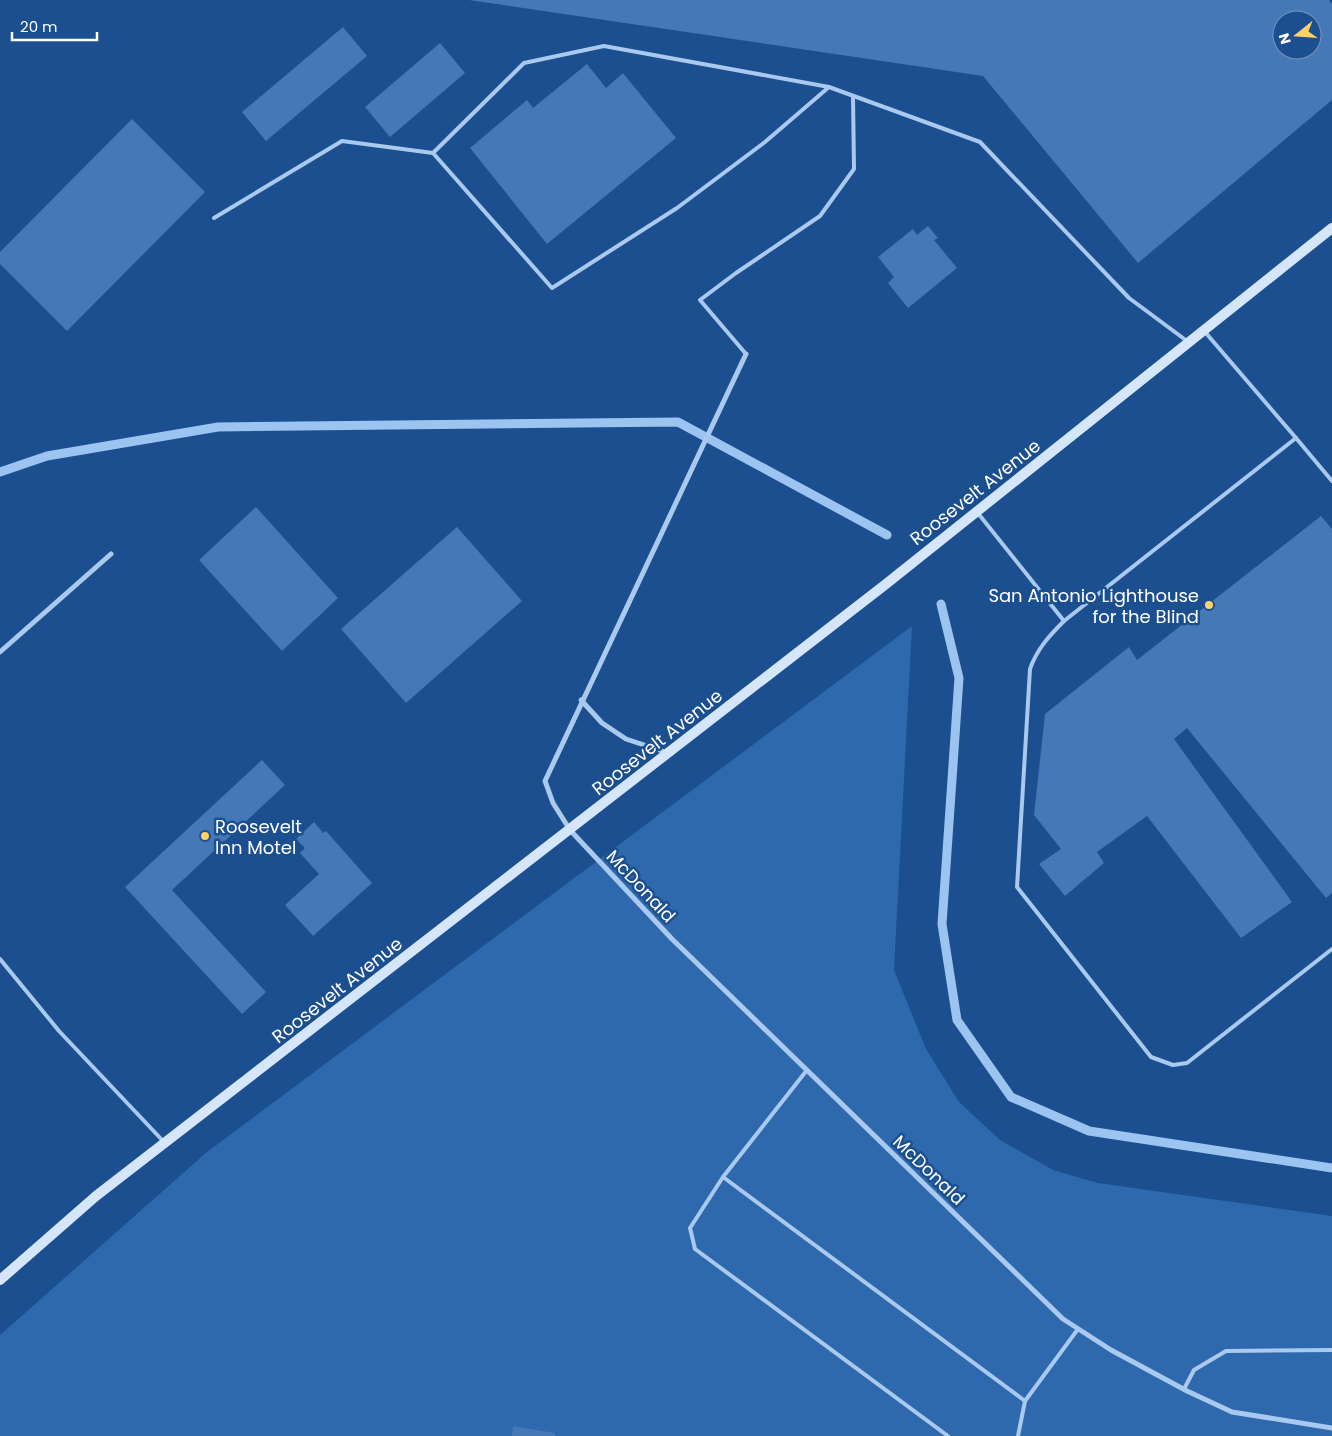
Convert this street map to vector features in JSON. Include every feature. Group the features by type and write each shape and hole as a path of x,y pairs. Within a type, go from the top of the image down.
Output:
{"main road":[{"name":"Roosevelt Avenue","path":"0,1280 96,1196 668,754 977,512 1332,228"}],"street":[{"path":"668,754 626,739 602,723 581,700 746,354"},
{"path":"0,652 111,554"},
{"name":"McDonald","path":"581,700 545,781 553,803 570,830 672,939 1063,1319 1111,1350 1232,1412 1332,1428"}],"lane":[{"path":"433,153 524,63 604,46 829,87 980,142 1128,298 1189,343"},
{"path":"214,218 342,141 433,153 552,288 677,208 765,142 829,87"},
{"path":"746,354 700,300 820,216 854,169 853,96"},
{"path":"1204,330 1332,481"},
{"path":"1296,438 1064,621 1044,642 1036,654 1030,669 1017,887 1151,1057 1173,1065 1187,1063 1332,949"},
{"path":"977,512 1064,621"},
{"path":"0,959 59,1031 165,1143"},
{"path":"807,1070 723,1177 690,1228 695,1249 948,1436"},
{"path":"723,1177 1025,1401"},
{"path":"1018,1436 1025,1401 1078,1328"},
{"path":"1184,1389 1194,1370 1226,1351 1332,1350"}],"shaded area":[{"path":"912,626 894,970 926,1049 959,1102 1000,1140 1053,1170 1098,1183 1332,1216 1332,1436 0,1436 0,1335 207,1152"}],"building":[{"path":"469,0 1329,0 1332,4 1332,100 1138,263 983,76"},
{"path":"343,27 367,56 266,141 242,112"},
{"path":"440,43 465,73 390,137 365,107"},
{"path":"587,64 606,88 623,73 676,138 547,244 470,148 527,100 533,108"},
{"path":"132,119 205,192 67,331 0,264 0,252"},
{"path":"928,226 938,238 934,240 957,268 908,308 888,283 894,277 878,257 913,229 917,235"},
{"path":"256,507 338,598 282,651 199,560"},
{"path":"1321,516 1332,529 1332,893 1326,898 1187,728 1174,739 1292,902 1241,938 1147,816 1097,852 1104,863 1065,896 1039,864 1061,849 1034,815 1045,714 1129,647 1137,660"},
{"path":"457,527 522,601 406,703 341,629"},
{"name":"Roosevelt Inn Motel","path":"262,760 285,785 172,890 266,992 242,1014 125,887"},
{"name":"Roosevelt Inn Motel","path":"314,822 323,833 326,831 372,883 313,936 285,905 319,874 300,853 305,848 296,839"},
{"path":"513,1426 555,1433 555,1436 512,1436"}],"waterway":[{"path":"0,472 47,456 218,427 678,422 887,535"},
{"path":"941,604 959,678 942,924 957,1020 1011,1097 1089,1131 1332,1168"}],"place":[{"name":"San Antonio Lighthouse for the Blind","path":"1209,605"},
{"name":"Roosevelt Inn Motel","path":"205,836"}]}
